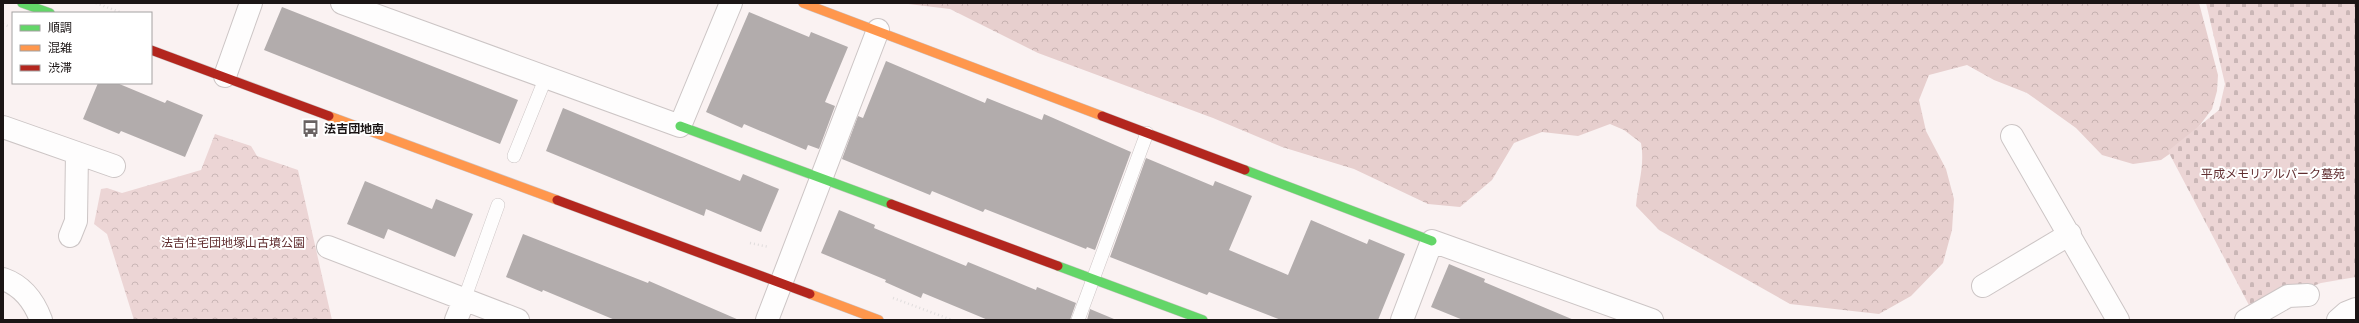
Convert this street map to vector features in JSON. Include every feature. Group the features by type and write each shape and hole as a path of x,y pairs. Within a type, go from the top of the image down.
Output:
{"street":[{"path":"22,3 47,12"},
{"path":"225,76 251,3"},
{"path":"342,3 680,126 1203,320"},
{"path":"680,126 731,3"},
{"path":"803,3 878,30 1432,241 1652,320"},
{"path":"767,320 878,30"},
{"path":"152,50 225,76 879,320"},
{"path":"3,127 114,166"},
{"path":"2012,136 2070,234 2118,320"},
{"path":"70,236 76,221 77,153"},
{"path":"1983,286 2070,234"},
{"path":"1402,320 1432,241"},
{"path":"328,247 518,320"},
{"path":"3,279 17,287 32,300 41,320"},
{"path":"2246,320 2288,296 2308,295"},
{"path":"456,320 464,300"},
{"path":"2338,320 2346,313 2356,309"}],"lane":[{"path":"514,156 546,77"},
{"path":"1078,320 1147,133"},
{"path":"464,300 498,205"}],"path":[{"path":"96,3 119,12"}],"green space":[{"path":"900,3 2199,3 2218,75 2217,91 2212,109 2188,141 2161,160 2133,164 2102,155 2076,128 2027,93 1994,80 1967,65 1929,75 1919,100 1926,131 1946,169 1954,199 1952,230 1943,263 1911,296 1879,314 1790,304 1659,230 1636,206 1642,167 1641,143 1624,130 1610,124 1578,136 1542,132 1514,143 1492,180 1460,207 1428,204 1354,169 1282,147 1213,118 1038,53 950,9"},
{"name":"平成メモリアルパーク墓苑","path":"2206,3 2356,3 2356,277 2321,283 2251,309 2168,151 2219,110 2225,84"},
{"name":"法吉住宅団地塚山古墳公園","path":"215,134 251,146 257,156 298,170 332,320 134,320 107,234 94,224 101,189 107,188 122,193 201,170"}],"building":[{"path":"282,7 518,100 500,144 264,50"},
{"path":"749,12 809,37 811,32 848,47 825,102 835,106 819,149 808,145 806,150 744,124 742,128 706,112"},
{"path":"886,61 985,103 987,98 1042,120 1044,114 1131,152 1095,250 1087,247 1086,249 985,209 983,212 932,191 930,195 842,159 858,116 863,118"},
{"path":"98,84 119,84 165,103 167,100 203,115 185,157 121,131 119,134 83,119"},
{"path":"563,108 740,181 743,174 779,189 761,232 706,209 704,216 546,151"},
{"path":"1146,158 1213,186 1215,181 1252,196 1229,250 1288,275 1311,220 1367,244 1369,239 1405,254 1378,320 1281,320 1209,292 1207,295 1110,257"},
{"path":"365,181 432,209 436,199 473,214 455,257 388,229 384,239 347,224"},
{"path":"839,210 875,225 874,228 966,266 968,262 1036,290 1037,287 1076,303 1070,320 988,320 923,293 921,298 885,282 886,280 821,253"},
{"path":"523,234 648,283 649,281 739,320 615,320 543,290 542,292 506,277"},
{"path":"1449,264 1485,279 1484,282 1574,320 1463,320 1431,307"},
{"path":"1090,309 1114,319 1114,320 1087,320"}],"traffic: fast":[{"path":"22,3 47,12"},
{"path":"680,126 891,204"},
{"path":"1245,170 1432,241"},
{"path":"1058,266 1203,320"}],"traffic: slow":[{"path":"803,3 1102,116"},
{"path":"329,116 557,200"},
{"path":"810,294 879,320"}],"traffic: jam":[{"path":"152,50 329,116"},
{"path":"1102,116 1245,170"},
{"path":"557,200 810,294"},
{"path":"891,204 1058,266"}],"place":[{"name":"法吉団地南","path":"311,128"}]}
